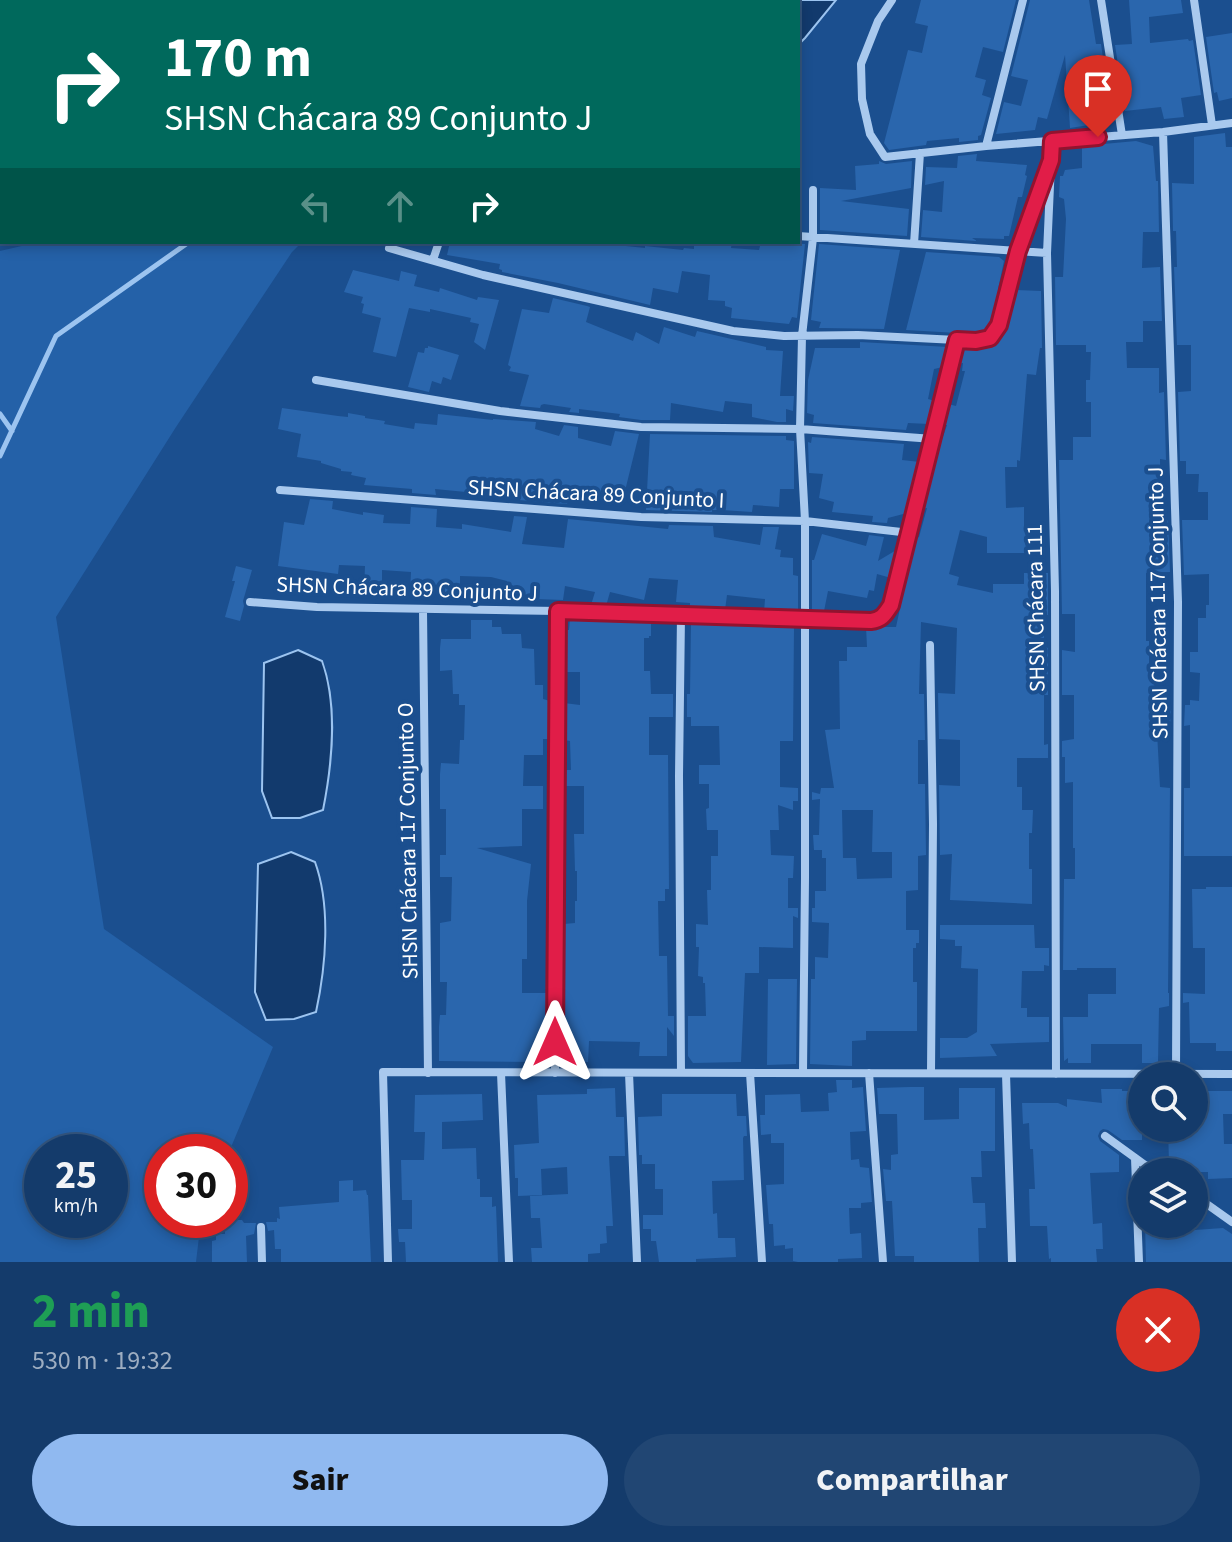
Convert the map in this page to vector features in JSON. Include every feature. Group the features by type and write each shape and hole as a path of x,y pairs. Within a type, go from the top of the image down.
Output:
{"street":[{"path":"892,0 878,21 861,64 862,99 870,134 885,157 1232,123"},
{"path":"986,146 1023,0"},
{"path":"1101,0 1122,135"},
{"path":"1194,0 1212,125"},
{"name":"SHSN Chácara 117 Conjunto J","path":"1163,132 1178,602 1176,1062"},
{"name":"SHSN Chácara 111","path":"1052,141 1047,253 1055,591 1056,1074"},
{"path":"914,244 920,153"},
{"path":"389,248 483,275 733,331 784,336 858,335 976,341 990,338 999,325 1018,251 1051,160"},
{"path":"803,1073 805,521 800,429 802,336 813,238 813,190"},
{"path":"800,236 1047,253"},
{"path":"433,260 438,244"},
{"path":"910,533 957,340"},
{"path":"316,380 500,411 641,427 800,429 933,439"},
{"name":"SHSN Chácara 89 Conjunto I","path":"280,490 641,517 805,521 910,533"},
{"name":"SHSN Chácara 89 Conjunto J","path":"250,602 317,607 879,620 891,605 910,533"},
{"name":"SHSN Chácara 117 Conjunto O","path":"423,610 428,1073"},
{"path":"555,1073 558,611"},
{"path":"681,615 681,1073"},
{"path":"930,645 933,824 931,1073"},
{"path":"388,1262 383,1072 1128,1074"},
{"path":"501,1073 509,1262"},
{"path":"629,1073 637,1262"},
{"path":"750,1073 762,1262"},
{"path":"869,1073 883,1262"},
{"path":"1006,1074 1012,1262"},
{"path":"1208,1074 1232,1074"},
{"path":"1105,1136 1135,1158"},
{"path":"1208,1205 1232,1222"},
{"path":"261,1227 262,1262"},
{"path":"1138,1238 1139,1262"}],"shaded area":[{"path":"800,0 836,0 800,43"},
{"path":"30,244 300,244 176,427 56,617 104,929 273,1047 237,1134 144,1134 144,1238 199,1238 196,1262 0,1262 0,251"},
{"path":"298,650 322,661 327,678 332,735 326,792 323,810 300,818 272,818 262,791 264,663"},
{"path":"291,852 315,862 320,879 325,917 322,975 316,1012 294,1019 266,1020 255,992 258,864"}],"building":[{"path":"921,0 1016,0 1003,52 983,47 975,77 986,80 982,95 991,98 978,140 927,141 926,145 889,150 884,143 908,50 922,53 928,26 915,23"},
{"path":"1030,0 1089,0 1096,44 1101,44 1111,112 1092,115 1089,125 1070,128 1065,55 1047,119 1038,117 1035,130 996,134 1004,102 1021,106 1028,80 1011,76"},
{"path":"1129,0 1181,0 1183,13 1149,17 1150,43 1193,40 1201,95 1181,98 1184,117 1164,119 1161,107 1125,111 1115,45 1132,44"},
{"path":"1232,33 1232,98 1219,101 1217,92 1214,93 1206,37"},
{"path":"1225,133 1226,147 1232,147 1232,856 1184,856 1184,788 1190,788 1190,725 1184,726 1185,705 1190,705 1190,700 1199,701 1200,673 1190,672 1190,652 1198,652 1198,618 1206,618 1209,574 1184,575 1182,520 1208,520 1208,492 1198,492 1199,474 1186,474 1186,461 1180,461 1178,392 1191,391 1191,345 1177,345 1176,231 1173,231 1172,183 1194,184 1194,137"},
{"path":"1136,141 1153,146 1158,181 1159,232 1143,232 1142,268 1160,267 1162,321 1143,321 1143,342 1126,342 1127,368 1159,368 1159,393 1164,392 1166,460 1160,459 1161,520 1168,520 1170,572 1146,573 1146,641 1149,641 1149,665 1155,665 1154,706 1171,705 1170,729 1157,732 1160,787 1170,788 1169,1006 1159,1008 1158,1062 1142,1062 1142,1044 1091,1044 1091,1063 1068,1063 1068,1058 1064,1061 1063,1017 1088,1017 1088,994 1116,994 1116,968 1063,970 1064,879 1075,879 1075,848 1073,782 1065,783 1065,757 1062,757 1062,741 1074,739 1074,695 1062,695 1062,650 1075,652 1075,614 1062,614 1059,460 1073,460 1073,437 1091,437 1091,402 1086,402 1086,380 1090,380 1091,352 1086,352 1086,345 1056,345 1055,277 1063,277 1066,219 1064,199 1059,197 1060,176 1065,170 1082,168 1082,146"},
{"path":"977,154 976,161 1027,165 1022,197 1018,197 1009,236 1004,236 1004,239 972,238 977,241 921,237 923,210 942,212 944,181 925,185 926,167 957,168 958,156"},
{"path":"879,161 886,164 912,161 911,188 841,201 909,209 907,236 820,230 820,188 856,190 855,166 879,164"},
{"path":"450,244 607,244 683,250 694,249 694,244 732,244 731,248 759,250 760,244 805,244 797,318 792,317 789,324 731,318 732,308 725,306 725,301 708,300 710,275 682,271 678,293 653,288 650,305 502,272 500,264 447,255"},
{"path":"819,244 900,250 884,329 819,328 821,322 811,320"},
{"path":"926,252 999,257 1004,261 993,322 986,332 906,330"},
{"path":"353,270 399,281 401,271 417,275 414,286 439,292 440,288 477,300 478,297 499,300 485,350 474,342 479,324 470,322 471,318 409,308 396,357 373,352 381,318 362,313 363,297 344,292"},
{"path":"1015,290 1041,291 1042,348 1036,375 1027,374 1020,461 1017,460 1017,467 1005,467 1006,508 1024,507 1028,553 987,553 987,537 960,530 949,574 959,577 957,585 993,593 993,584 1024,584 1024,573 1048,573 1048,615 1044,615 1048,695 1044,695 1044,745 1048,744 1048,758 1017,758 1017,787 1022,787 1022,810 1033,810 1032,833 1029,833 1032,904 950,900 952,854 940,855 939,785 960,786 960,740 939,739 938,693 955,694 957,628 921,622 919,694 924,694 925,740 918,740 918,784 925,784 926,855 918,856 918,890 906,891 906,930 919,930 919,943 913,948 917,1031 866,1031 866,1040 852,1041 852,1066 810,1064 811,979 815,979 815,957 828,958 829,923 812,922 815,891 826,891 826,858 822,858 822,850 814,850 813,835 819,835 820,799 812,800 812,792 820,794 821,788 834,788 825,730 840,729 839,661 847,661 847,647 867,647 866,627 896,627 914,540 919,537 927,508 922,509 947,425 943,425 948,404 956,406 965,371 962,371 963,363 958,364 962,347 991,345 1006,327","holes":["842,810 873,810 872,852 892,852 892,878 857,879 856,858 843,858"]},
{"path":"553,298 590,307 586,322 633,341 636,332 659,344 664,327 695,337 697,331 766,347 766,350 783,351 780,396 794,396 793,411 786,409 786,422 777,422 752,417 752,404 725,401 723,412 671,403 670,420 641,420 579,409 579,413 569,412 571,408 544,404 540,408 520,406 529,375 509,371 511,367 508,365 522,309 549,313"},
{"path":"860,342 948,347 943,367 934,369 928,399 935,401 929,424 908,423 906,430 813,423 814,415 807,413 808,380 815,348 860,348"},
{"path":"428,346 459,355 451,380 443,377 441,384 432,381 429,392 408,387 418,352 424,353"},
{"path":"282,408 348,417 348,413 414,429 415,423 437,425 438,414 536,422 535,429 559,436 564,425 578,427 578,438 611,446 615,431 639,434 623,499 584,489 583,494 571,490 567,504 519,500 522,487 484,479 481,496 435,489 436,495 412,493 412,489 364,485 366,478 351,475 352,472 341,471 321,461 297,457 301,434 278,429"},
{"path":"650,434 786,436 786,440 794,441 794,489 780,489 779,507 753,505 752,512 646,510"},
{"path":"812,437 904,444 902,460 920,462 907,513 888,518 887,523 872,522 873,516 832,512 834,502 819,498 823,474 809,473 808,442 811,443"},
{"path":"310,499 333,501 332,509 363,515 363,512 384,515 383,523 410,524 411,507 437,509 436,527 462,529 462,524 511,532 514,516 527,517 522,544 564,548 568,519 668,529 669,525 713,526 714,537 760,545 763,527 779,527 775,549 781,550 780,557 793,558 793,575 798,576 798,610 794,613 764,612 765,599 727,595 725,610 690,609 690,603 676,602 678,580 649,578 644,600 610,592 606,606 591,605 595,592 565,586 563,600 511,600 515,588 506,586 507,581 491,577 460,576 460,592 410,593 411,572 382,570 382,592 364,591 365,566 339,565 338,574 278,566 284,522 304,525"},
{"path":"822,534 866,546 869,535 884,537 878,561 898,549 891,578 877,574 874,591 869,590 867,598 828,591 824,611 812,611 812,560"},
{"path":"236,566 252,570 240,621 225,617"},
{"path":"570,618 651,622 651,636 644,638 644,671 650,671 651,694 673,694 673,717 649,717 649,755 668,755 669,889 665,889 665,901 658,901 659,956 667,956 668,1016 674,1016 674,1036 667,1027 667,1056 639,1056 640,1042 589,1041 588,1062 562,1061 564,924 575,923 577,871 574,834 584,834 584,786 566,786 566,770 571,770 570,741 564,740 564,703 580,705 580,672 566,672"},
{"path":"471,620 492,620 492,627 501,627 502,634 521,634 522,648 534,649 535,685 543,685 543,699 550,701 550,739 543,739 543,755 524,755 523,786 543,786 543,809 522,809 522,846 477,848 531,864 527,901 527,959 522,959 522,993 549,993 548,1060 542,1062 439,1061 440,1015 446,1015 447,982 440,982 440,923 451,921 452,877 440,877 440,855 446,855 446,809 440,809 440,774 441,763 459,764 460,740 464,740 465,705 459,705 459,694 453,694 452,670 440,671 440,648 441,639 471,639"},
{"path":"691,623 794,627 793,741 780,741 780,787 798,788 798,801 793,801 793,810 778,805 779,830 770,830 771,855 794,856 793,878 788,878 788,908 798,908 798,918 793,916 793,948 759,947 759,973 745,973 741,1062 693,1063 688,1056 688,1016 706,1016 705,983 703,977 698,976 696,924 708,925 707,890 711,890 711,856 718,856 718,830 707,830 709,784 699,784 699,765 720,765 719,726 691,726 691,717 687,717"},
{"path":"1232,887 1232,1051 1216,1051 1216,1043 1190,1043 1189,1002 1183,1003 1183,993 1205,994 1205,948 1193,948 1192,889"},
{"path":"940,925 1034,925 1035,948 1049,948 1049,966 1044,965 1044,971 1022,971 1021,1008 1027,1008 1027,1017 1049,1017 1049,1042 990,1044 997,1056 940,1058 940,1038 967,1038 977,1032 978,969 961,968 962,946 955,946 955,940 940,939"},
{"path":"768,979 797,979 796,1064 767,1065"},
{"path":"836,1080 852,1080 852,1088 863,1087 866,1131 850,1132 851,1160 859,1159 860,1167 869,1168 872,1202 861,1203 861,1208 849,1208 850,1234 861,1233 862,1258 838,1259 838,1262 793,1261 793,1248 774,1246 766,1185 784,1184 784,1143 771,1143 771,1134 761,1135 760,1115 765,1115 765,1095 800,1094 801,1112 829,1111 828,1093 837,1092"},
{"path":"924,1087 924,1120 959,1119 959,1088 995,1088 995,1151 981,1151 982,1177 971,1177 973,1203 985,1203 986,1228 978,1228 979,1262 914,1262 914,1256 895,1256 892,1201 886,1201 883,1169 891,1170 891,1155 898,1154 897,1114 879,1114 877,1088"},
{"path":"615,1088 616,1117 624,1117 625,1156 609,1156 613,1226 606,1226 607,1243 600,1244 600,1253 588,1254 588,1262 532,1262 531,1248 542,1248 540,1218 531,1218 530,1196 568,1194 567,1167 541,1169 542,1195 518,1196 514,1145 539,1143 537,1095 587,1094 587,1089"},
{"path":"1101,1089 1128,1091 1128,1140 1122,1140 1103,1129 1098,1136 1119,1155 1119,1172 1090,1173 1093,1224 1102,1223 1103,1249 1096,1249 1097,1262 1051,1262 1047,1226 1030,1226 1029,1189 1035,1189 1033,1149 1030,1149 1029,1123 1023,1124 1022,1103 1058,1103 1067,1107 1067,1099 1102,1103"},
{"path":"1208,1091 1232,1091 1232,1114 1223,1114 1224,1144 1232,1144 1232,1178 1208,1179 1208,1158 1169,1158 1168,1142 1208,1142"},
{"path":"482,1094 483,1120 442,1122 442,1149 476,1148 480,1197 492,1197 492,1207 496,1206 498,1262 406,1262 405,1242 399,1242 398,1229 412,1229 412,1200 402,1200 401,1160 424,1160 425,1132 414,1132 415,1095"},
{"path":"662,1094 736,1094 737,1116 746,1116 744,1180 712,1181 713,1214 717,1213 718,1238 735,1238 736,1257 659,1262 656,1241 651,1241 651,1229 643,1229 643,1215 663,1215 663,1189 655,1189 655,1164 642,1164 638,1117 662,1116"},
{"path":"353,1180 353,1191 366,1190 368,1195 371,1262 281,1262 281,1249 275,1249 274,1230 268,1231 266,1222 280,1219 279,1207 339,1202 339,1181"},
{"path":"248,1223 256,1223 254,1234 248,1236"},
{"path":"1223,1228 1232,1234 1232,1262 1146,1262 1145,1238 1208,1238 1208,1229"},
{"path":"246,1238 247,1262 212,1262 212,1241"}],"waterway":[{"path":"0,456 56,336 186,244"},
{"path":"0,414 12,431"}],"route":[{"path":"555,1042 558,611 805,620 871,621 884,616 891,605 957,340 990,338 999,325 1018,251 1051,160 1052,141 1098,137"}]}
